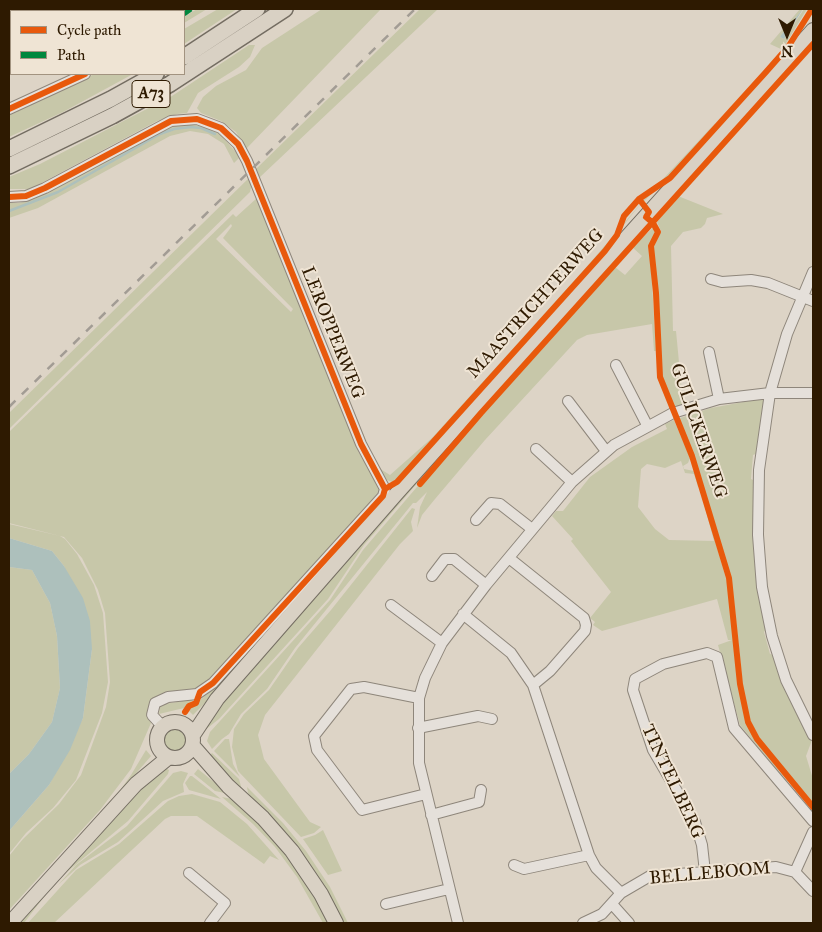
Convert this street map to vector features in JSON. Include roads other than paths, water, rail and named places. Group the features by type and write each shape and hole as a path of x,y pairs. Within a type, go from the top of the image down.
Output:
{"highway":[{"path":"185,56 257,9"},
{"name":"A73","path":"185,74 285,9"},
{"name":"A73","path":"9,149 112,99 154,75"},
{"name":"A73","path":"9,166 112,116 184,75"}],"main road":[{"name":"MAASTRICHTERWEG","path":"193,740 217,699 397,493 813,30"},
{"name":"MAASTRICHTERWEG","path":"182,724 217,699"},
{"path":"10,923 136,784 154,758 158,746 158,737 163,727 170,723 182,724 228,786 263,818 292,850 321,894 336,923"},
{"path":"136,784 176,757 193,740"},
{"path":"158,746 228,786"}],"street":[{"path":"9,108 83,75"},
{"name":"LEROPPERWEG","path":"9,197 26,196 45,188 171,121 197,119 221,128 238,144 247,161 361,444 385,490 383,496 213,684 197,694 168,697 155,703 152,715 163,727"},
{"path":"813,272 787,334 770,393 759,470 758,535 762,588 772,636 786,680 813,735"},
{"path":"711,279 722,282 751,280 768,283 813,301"},
{"path":"710,352 719,399"},
{"path":"616,365 647,425"},
{"path":"458,923 418,763 419,698 425,678 442,644 463,614 532,529 572,482 606,451 647,425 673,413 719,399 770,393 813,393"},
{"path":"568,401 606,451"},
{"path":"536,449 572,482"},
{"path":"487,492 491,503"},
{"path":"491,503 500,504 532,529"},
{"path":"476,520 491,503"},
{"path":"509,558 584,618 586,625 585,631 550,672 533,685"},
{"path":"432,576 445,560 454,559 486,585"},
{"path":"391,605 442,644"},
{"path":"463,614 512,654 533,685 589,855 596,868 620,893"},
{"name":"TINTELBERG","path":"705,872 702,845 695,822 653,750 633,690 635,679 657,667 705,653 717,656 734,728 813,821"},
{"path":"419,698 364,687 351,689 314,736 317,750 362,810 426,794"},
{"path":"418,728 478,716 492,719"},
{"path":"431,815 478,802 481,790"},
{"path":"795,872 813,832"},
{"path":"514,866 524,869 589,855"},
{"name":"BELLEBOOM","path":"583,923 602,914 620,893 650,876 762,867 795,872 813,891"},
{"path":"189,873 225,903 210,923"},
{"path":"386,904 449,889"},
{"path":"612,904 629,923"}],"waterway":[{"path":"9,211 58,192 160,134 174,129 191,127 201,128 215,134"}],"railway":[{"path":"9,407 415,9"}]}
